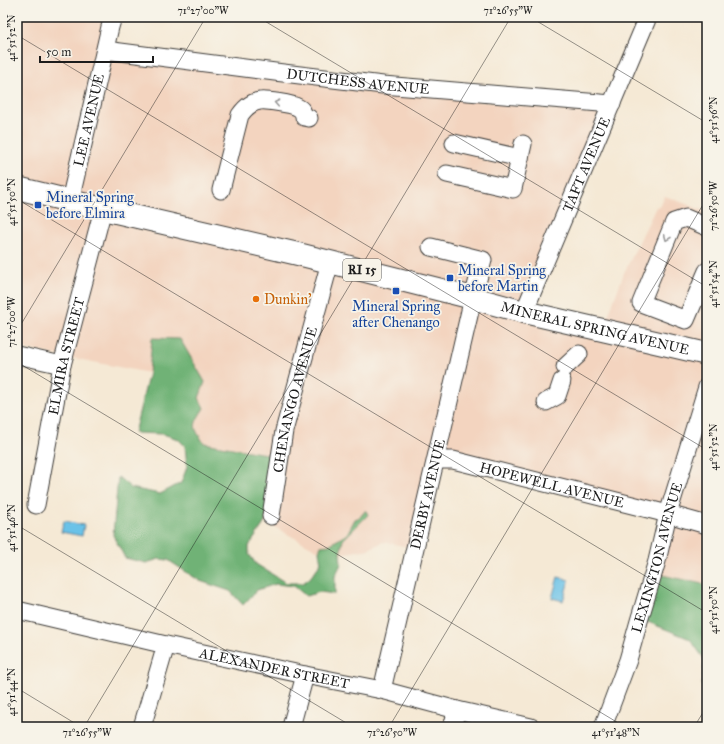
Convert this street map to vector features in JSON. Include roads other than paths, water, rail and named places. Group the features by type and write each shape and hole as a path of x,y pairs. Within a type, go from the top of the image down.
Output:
{"main road":[{"name":"MINERAL SPRING AVENUE","path":"17,188 278,249 524,312 707,354"}],"street":[{"name":"LEE AVENUE","path":"70,201 110,27 114,17"},
{"name":"TAFT AVENUE","path":"524,312 648,17"},
{"name":"DUTCHESS AVENUE","path":"105,50 383,85 612,104"},
{"path":"222,190 240,115 250,104 266,100 297,107 304,114 304,117 309,118"},
{"path":"447,174 513,189 521,151 454,143"},
{"name":"ELMIRA STREET","path":"36,505 62,365 103,209"},
{"path":"707,227 686,218 674,222 642,304 686,320 707,271"},
{"name":"DERBY AVENUE","path":"382,690 483,260 431,247"},
{"name":"CHENANGO AVENUE","path":"271,516 284,431 330,262"},
{"path":"546,402 557,396 564,374 578,354"},
{"path":"17,355 62,365"},
{"name":"LEXINGTON AVENUE","path":"603,727 628,660 657,561 668,514 707,387"},
{"name":"HOPEWELL AVENUE","path":"436,460 453,460 707,525"},
{"name":"ALEXANDER STREET","path":"17,610 166,645 382,690 457,710 531,727"},
{"path":"142,727 166,645"},
{"path":"291,727 305,675"},
{"path":"452,727 457,710"}],"water":[{"path":"64,521 84,525 82,536 61,532"},
{"path":"558,577 569,580 563,601 552,598"}],"place":[{"name":"Mineral Spring before Elmira","path":"38,205"},
{"name":"Mineral Spring before Martin","path":"450,278"},
{"name":"Mineral Spring after Chenango","path":"396,291"},
{"name":"Dunkin'","path":"256,299"}]}
